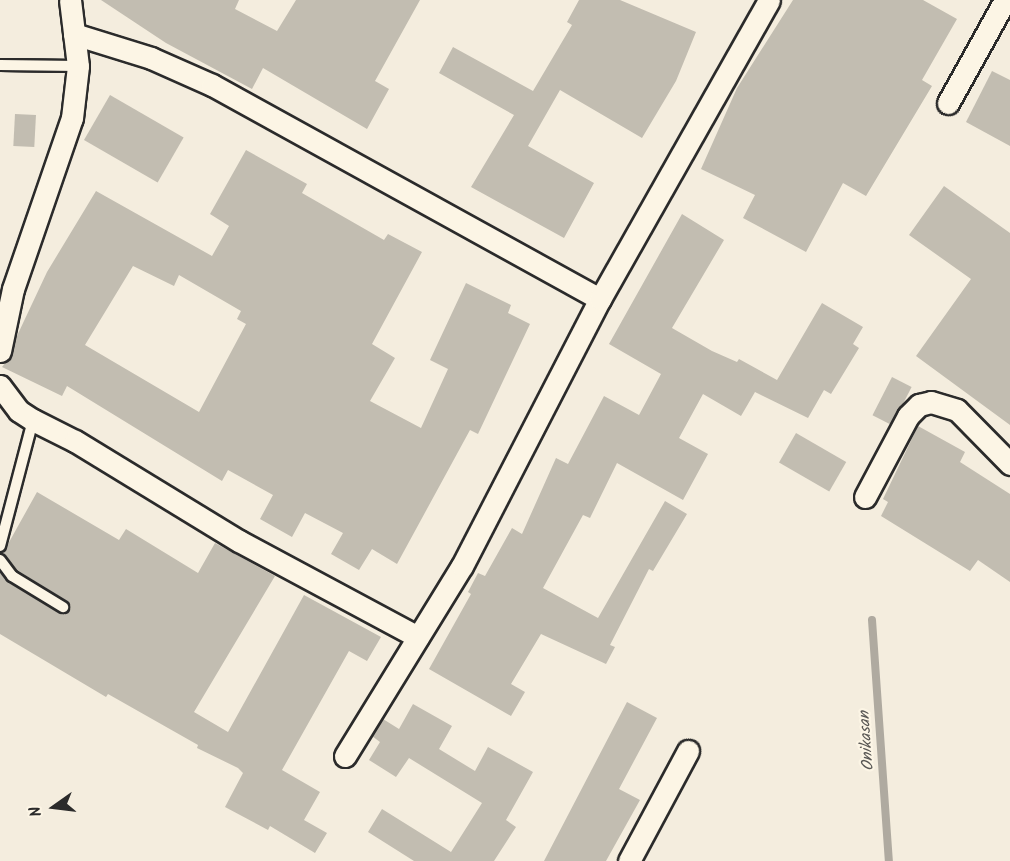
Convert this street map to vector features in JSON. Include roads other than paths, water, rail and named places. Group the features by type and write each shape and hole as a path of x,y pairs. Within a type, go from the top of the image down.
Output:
{"street":[{"path":"0,351 13,289 72,118 78,66 70,0"},
{"path":"345,756 504,491 600,299 769,0"},
{"path":"948,103 1005,0"},
{"path":"74,34 152,58 212,85 600,299"},
{"path":"0,386 19,411 33,420 75,441 239,541 418,637"},
{"path":"865,497 908,416 919,405 931,402 957,410 1010,464"},
{"path":"629,861 688,752"}],"lane":[{"path":"0,65 78,66"},
{"path":"0,546 33,420"},
{"path":"0,560 12,576 63,607"}],"waterway":[{"name":"Onikasan","path":"872,620 889,861"}]}
